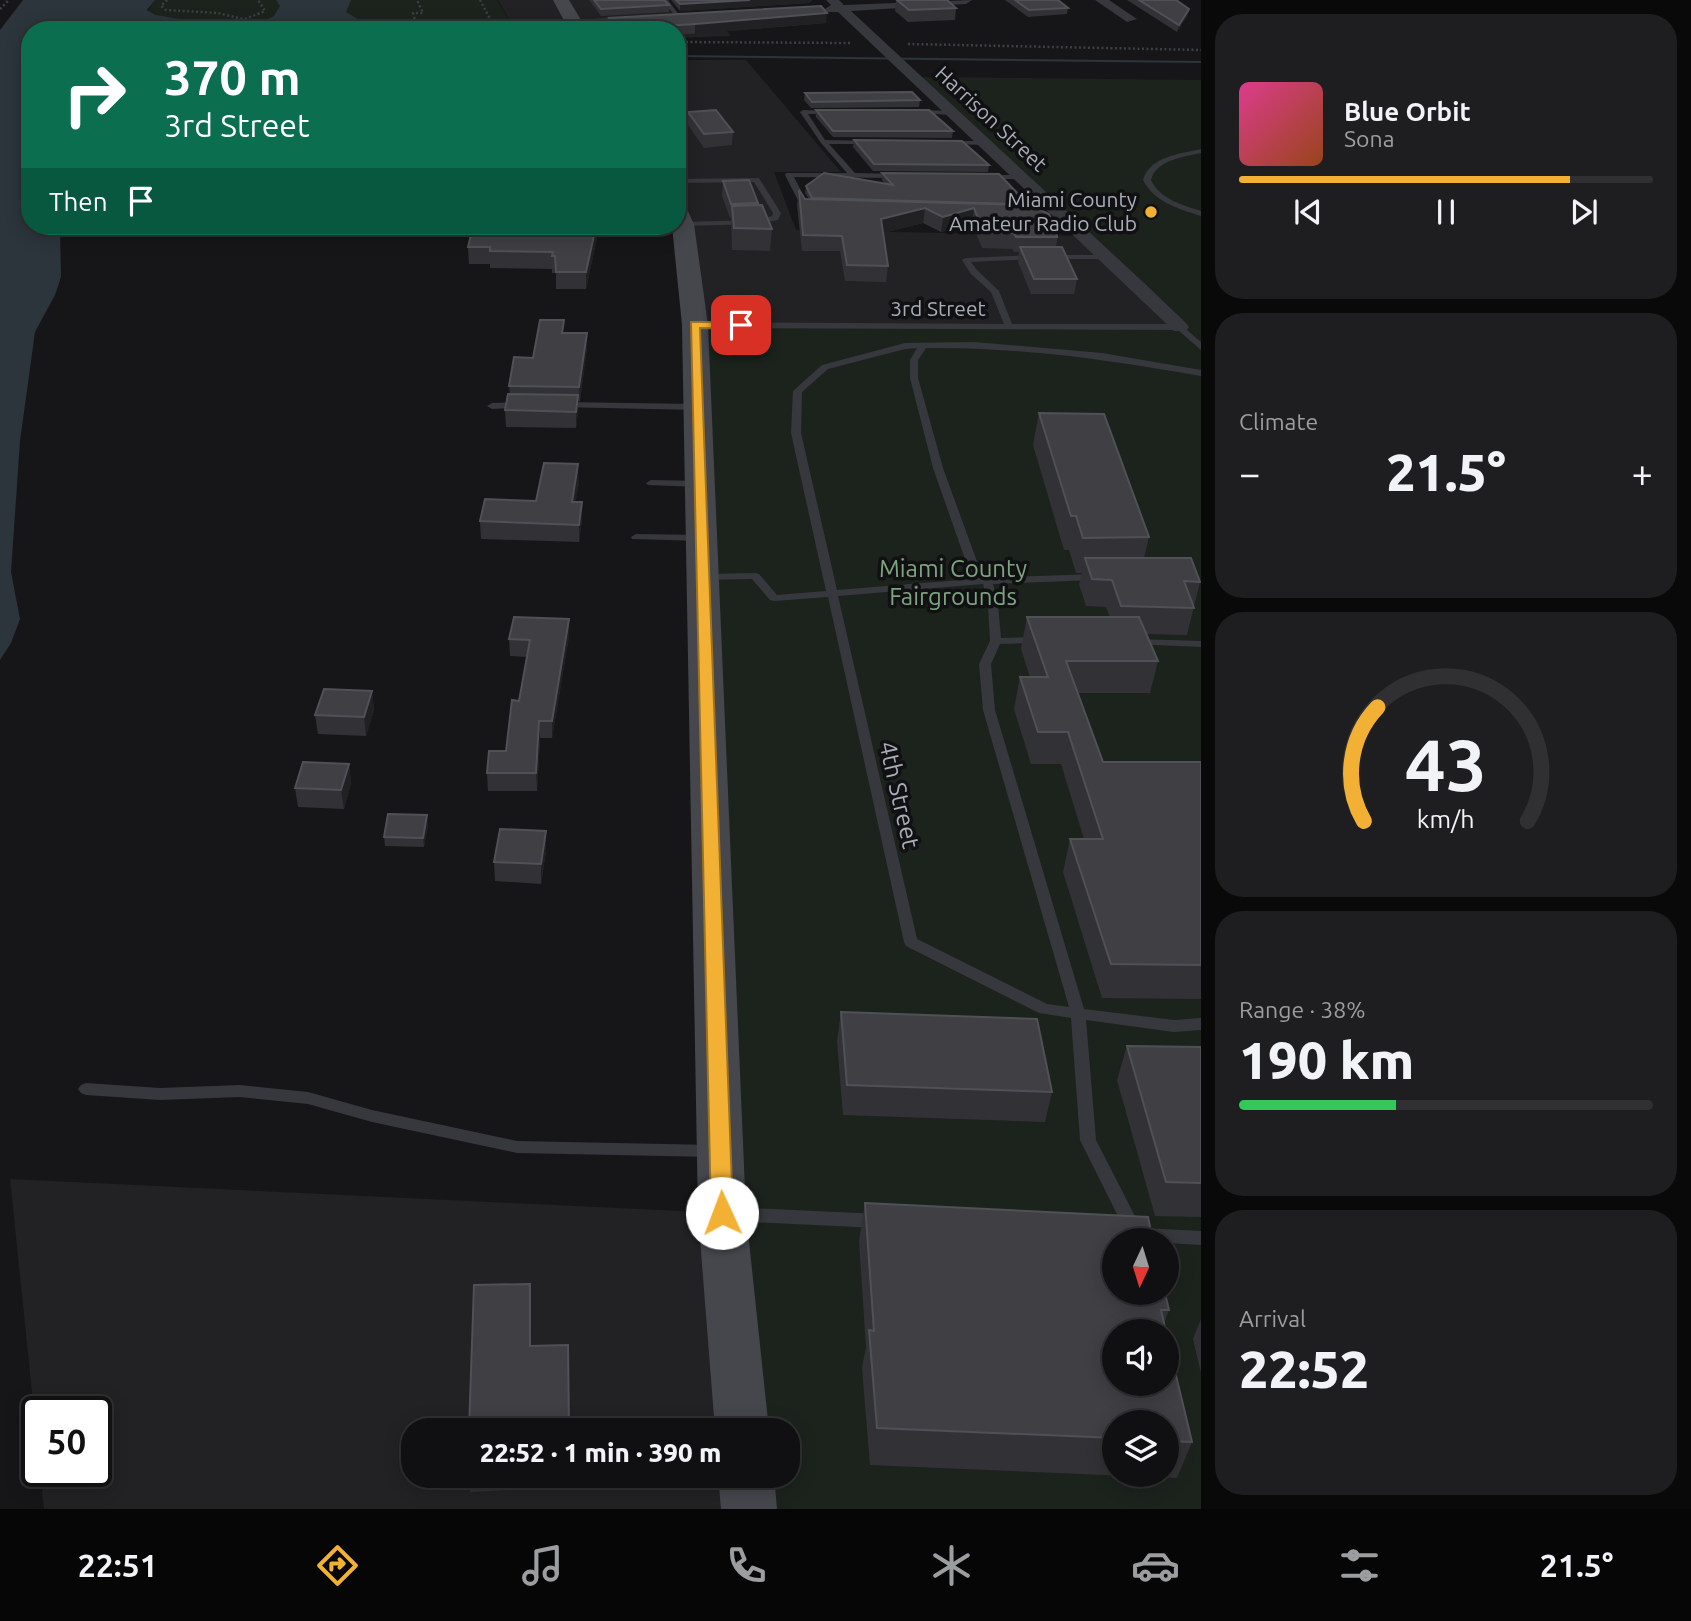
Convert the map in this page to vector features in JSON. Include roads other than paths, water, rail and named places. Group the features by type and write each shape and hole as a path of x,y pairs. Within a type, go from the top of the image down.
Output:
{"main road":[{"path":"561,0 573,21"},
{"path":"682,235 695,325 722,1213 741,1418"},
{"path":"747,1488 749,1509"}],"street":[{"path":"816,10 837,4 966,0"},
{"path":"1101,0 1130,19"},
{"name":"Harrison Street","path":"837,4 1180,327"},
{"path":"641,21 673,18"}],"lane":[{"path":"665,0 673,18"},
{"path":"844,112 803,112 823,142 853,176"},
{"path":"912,112 952,113"},
{"path":"823,142 877,142"},
{"path":"944,143 985,143"},
{"path":"1201,151 1171,156 1152,165 1147,174 1148,185 1159,197 1201,214"},
{"path":"821,210 807,210 789,175 909,176"},
{"path":"979,177 1020,177"},
{"path":"686,181 756,180 776,213 775,218 757,222 686,217"},
{"path":"1009,327 996,291 974,272 965,260 986,257 1108,257"},
{"name":"3rd Street","path":"695,325 1180,327"},
{"path":"1180,327 1201,346"},
{"path":"1201,373 1102,356 974,345 924,345 914,360 914,378 938,468 993,605 996,640 985,664 989,710 1079,1014 1088,1140 1129,1234 1201,1238"},
{"name":"4th Street","path":"924,345 905,346 825,367 798,391 796,433 911,942 1044,1009 1174,1026 1201,1024"},
{"path":"492,406 530,405"},
{"path":"556,405 698,407"},
{"path":"651,483 700,484"},
{"path":"636,537 702,538"},
{"path":"704,577 755,576 774,598 798,600 832,592 983,580 1110,577"},
{"path":"996,640 1050,640"},
{"path":"1116,641 1201,644"},
{"path":"86,1089 160,1094 240,1091 308,1098 372,1116 517,1147 720,1151"},
{"path":"722,1213 901,1222"}],"waterway":[{"path":"686,56 1201,62"}],"place":[{"name":"Miami County Amateur Radio Club","path":"1151,212"}],"park label":[{"name":"Miami County Fairgrounds","path":"953,583"}]}
